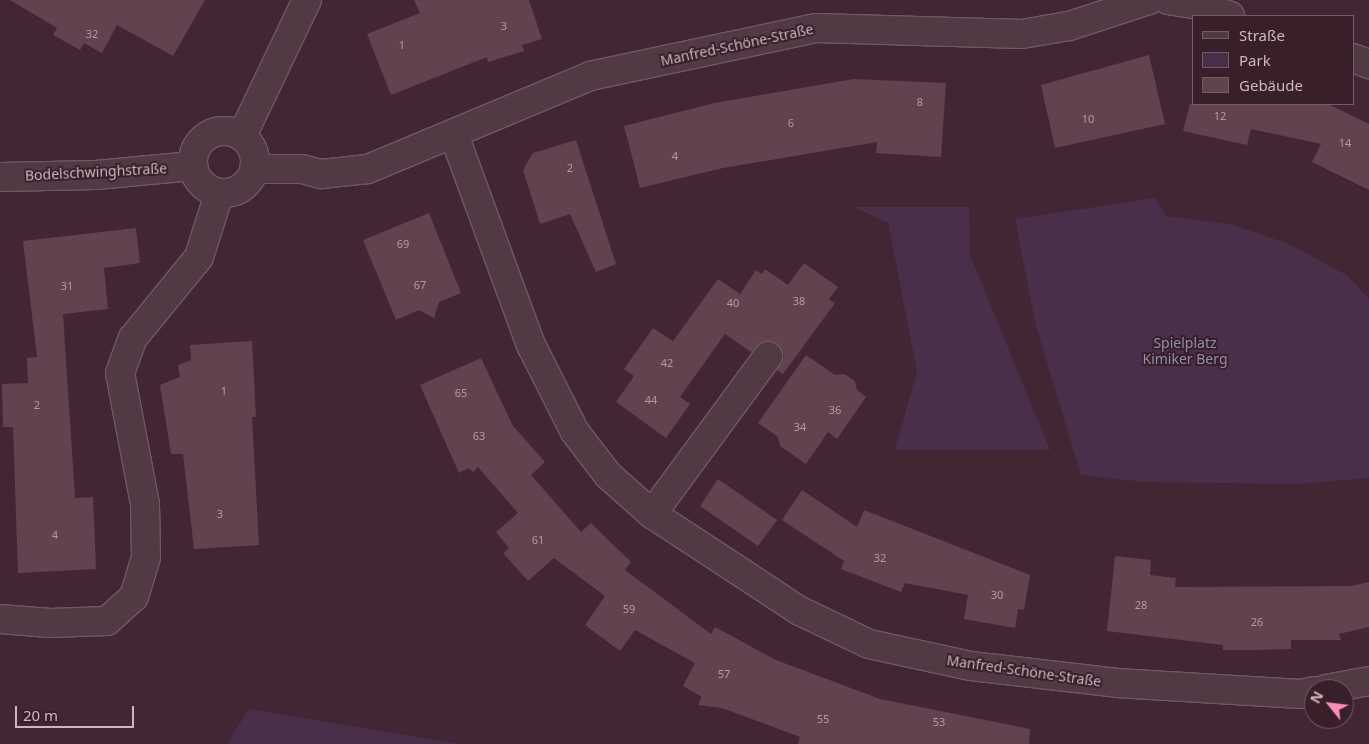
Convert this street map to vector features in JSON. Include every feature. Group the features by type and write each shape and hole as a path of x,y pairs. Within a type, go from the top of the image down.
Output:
{"street":[{"path":"242,136 307,0"},
{"name":"Manfred-Schöne-Straße","path":"255,170 302,169 321,174 368,169 590,76 816,28 1022,34 1069,26 1149,0"},
{"path":"1168,0 1194,4 1227,15"},
{"path":"1354,58 1369,64"},
{"path":"231,132 242,136 254,151 255,170 242,188 232,194 220,194 202,184 193,166 199,143 208,135 231,132"},
{"name":"Manfred-Schöne-Straße","path":"454,134 531,345 575,432 608,475 652,514 798,610 869,644 971,666 1058,677 1304,693"},
{"name":"Bodelschwinghstraße","path":"0,177 96,175 193,166"},
{"path":"0,619 50,623 107,621 134,597 146,557 145,504 120,373 133,338 199,257 220,194"},
{"path":"652,514 768,356"},
{"path":"1354,684 1369,681"}],"green space":[{"name":"Spielplatz Kimiker Berg","path":"1155,198 1166,216 1230,224 1289,244 1348,276 1369,299 1369,478 1299,484 1145,482 1081,475 1036,326 1015,219"},
{"path":"854,207 969,207 970,255 1050,450 895,450 917,371 888,223"},
{"path":"249,709 460,744 227,744"}],"building":[{"path":"10,0 205,0 173,56 117,25 102,53 84,43 80,50 53,35 57,28"},
{"path":"414,0 529,0 542,39 522,45 524,51 488,62 487,57 391,95 367,34 420,13"},
{"path":"1149,55 1165,124 1055,148 1041,85"},
{"path":"854,79 946,83 941,157 876,153 877,142 723,168 640,188 624,126 714,103"},
{"path":"1190,104 1330,105 1369,124 1369,190 1312,162 1321,144 1251,129 1247,145 1183,131"},
{"path":"576,140 616,264 596,272 570,214 540,224 523,170 533,153"},
{"path":"429,213 461,293 439,302 434,318 419,310 396,320 363,240"},
{"path":"136,228 140,263 104,268 108,309 63,314 75,498 93,497 96,569 18,573 13,427 3,427 2,384 28,383 27,358 37,357 23,241"},
{"path":"804,263 838,287 829,299 835,303 783,374 777,370 784,357 777,343 762,342 751,352 725,334 680,397 690,404 666,438 616,402 634,376 624,369 653,328 673,341 718,279 740,294 756,270 762,274 765,269 788,285"},
{"path":"252,341 256,417 252,417 259,545 194,549 183,454 171,454 160,385 180,377 178,365 191,360 190,345"},
{"path":"806,355 835,375 844,374 855,381 857,390 866,397 837,439 828,432 806,464 780,446 778,437 758,423"},
{"path":"481,358 513,426 545,462 531,475 581,532 591,523 631,562 625,570 711,634 715,627 776,660 880,699 1030,729 1029,744 798,744 800,737 722,708 698,705 702,697 683,686 695,663 635,630 620,651 585,625 605,596 554,558 528,581 503,553 509,548 496,532 518,513 478,467 473,472 469,468 459,473 420,385"},
{"path":"718,479 777,520 758,546 700,506"},
{"path":"802,490 857,527 864,510 1030,575 1024,610 1018,609 1015,628 964,619 968,595 905,583 901,592 841,569 844,561 782,520"},
{"path":"1115,556 1151,560 1150,575 1176,578 1175,587 1351,586 1369,582 1369,627 1339,634 1341,640 1291,640 1291,649 1253,650 1223,650 1223,645 1107,631"}]}
